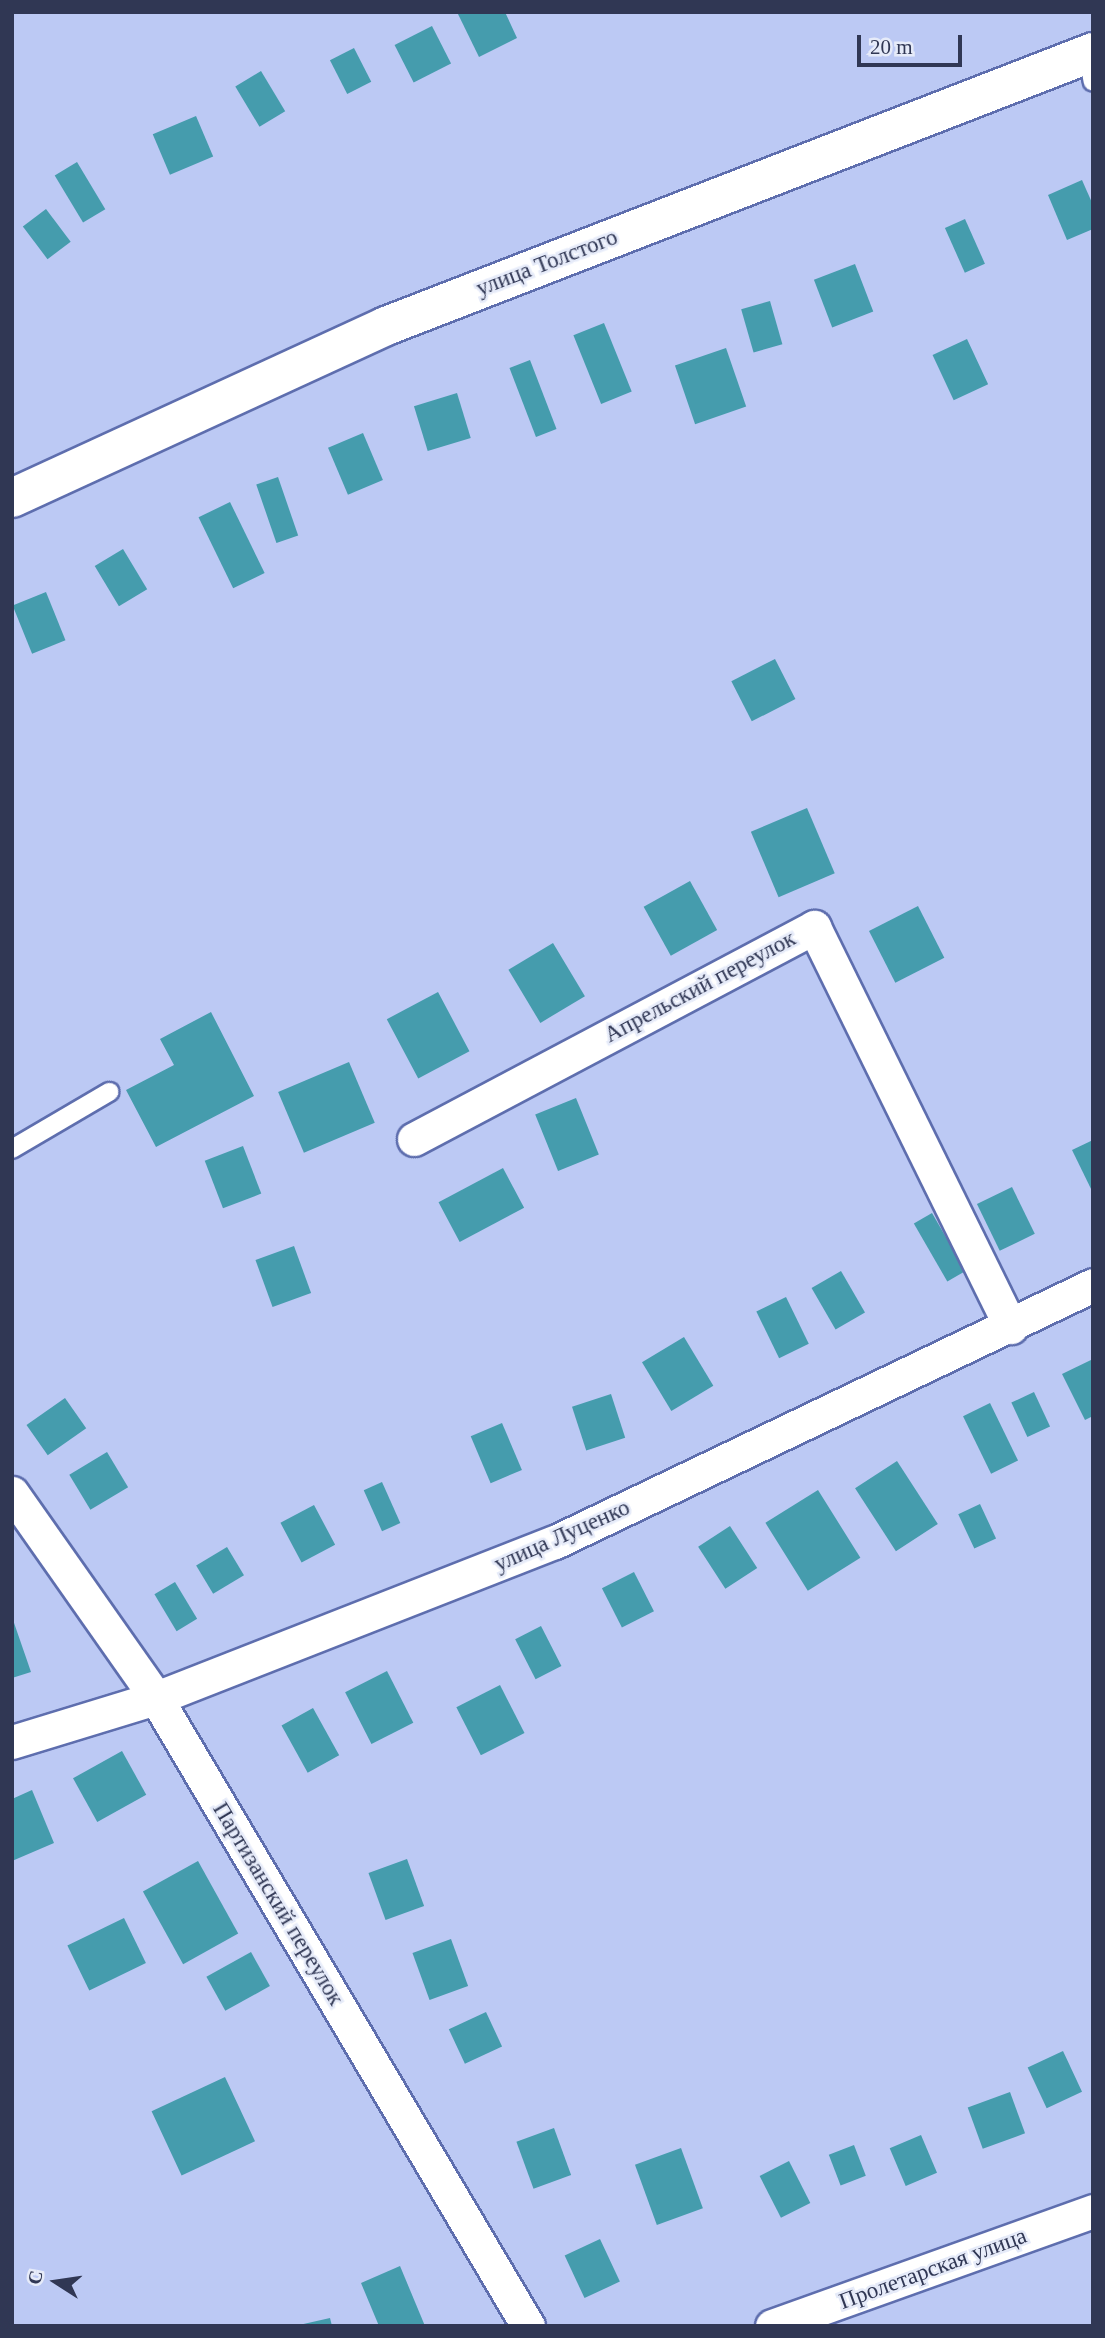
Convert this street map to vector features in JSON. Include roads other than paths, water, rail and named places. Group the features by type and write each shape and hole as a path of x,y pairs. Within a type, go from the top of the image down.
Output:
{"main road":[{"name":"улица Толстого","path":"12,498 397,321 1091,63"}],"street":[{"name":"Апрельский переулок","path":"414,1139 814,926 1011,1327"},
{"name":"улица Луценко","path":"12,1742 156,1698 555,1542 1011,1327 1093,1285"},
{"name":"Партизанский переулок","path":"12,1493 156,1698 528,2326"},
{"name":"Пролетарская улица","path":"772,2326 1093,2211"}],"lane":[{"path":"12,1149 109,1092"}]}
